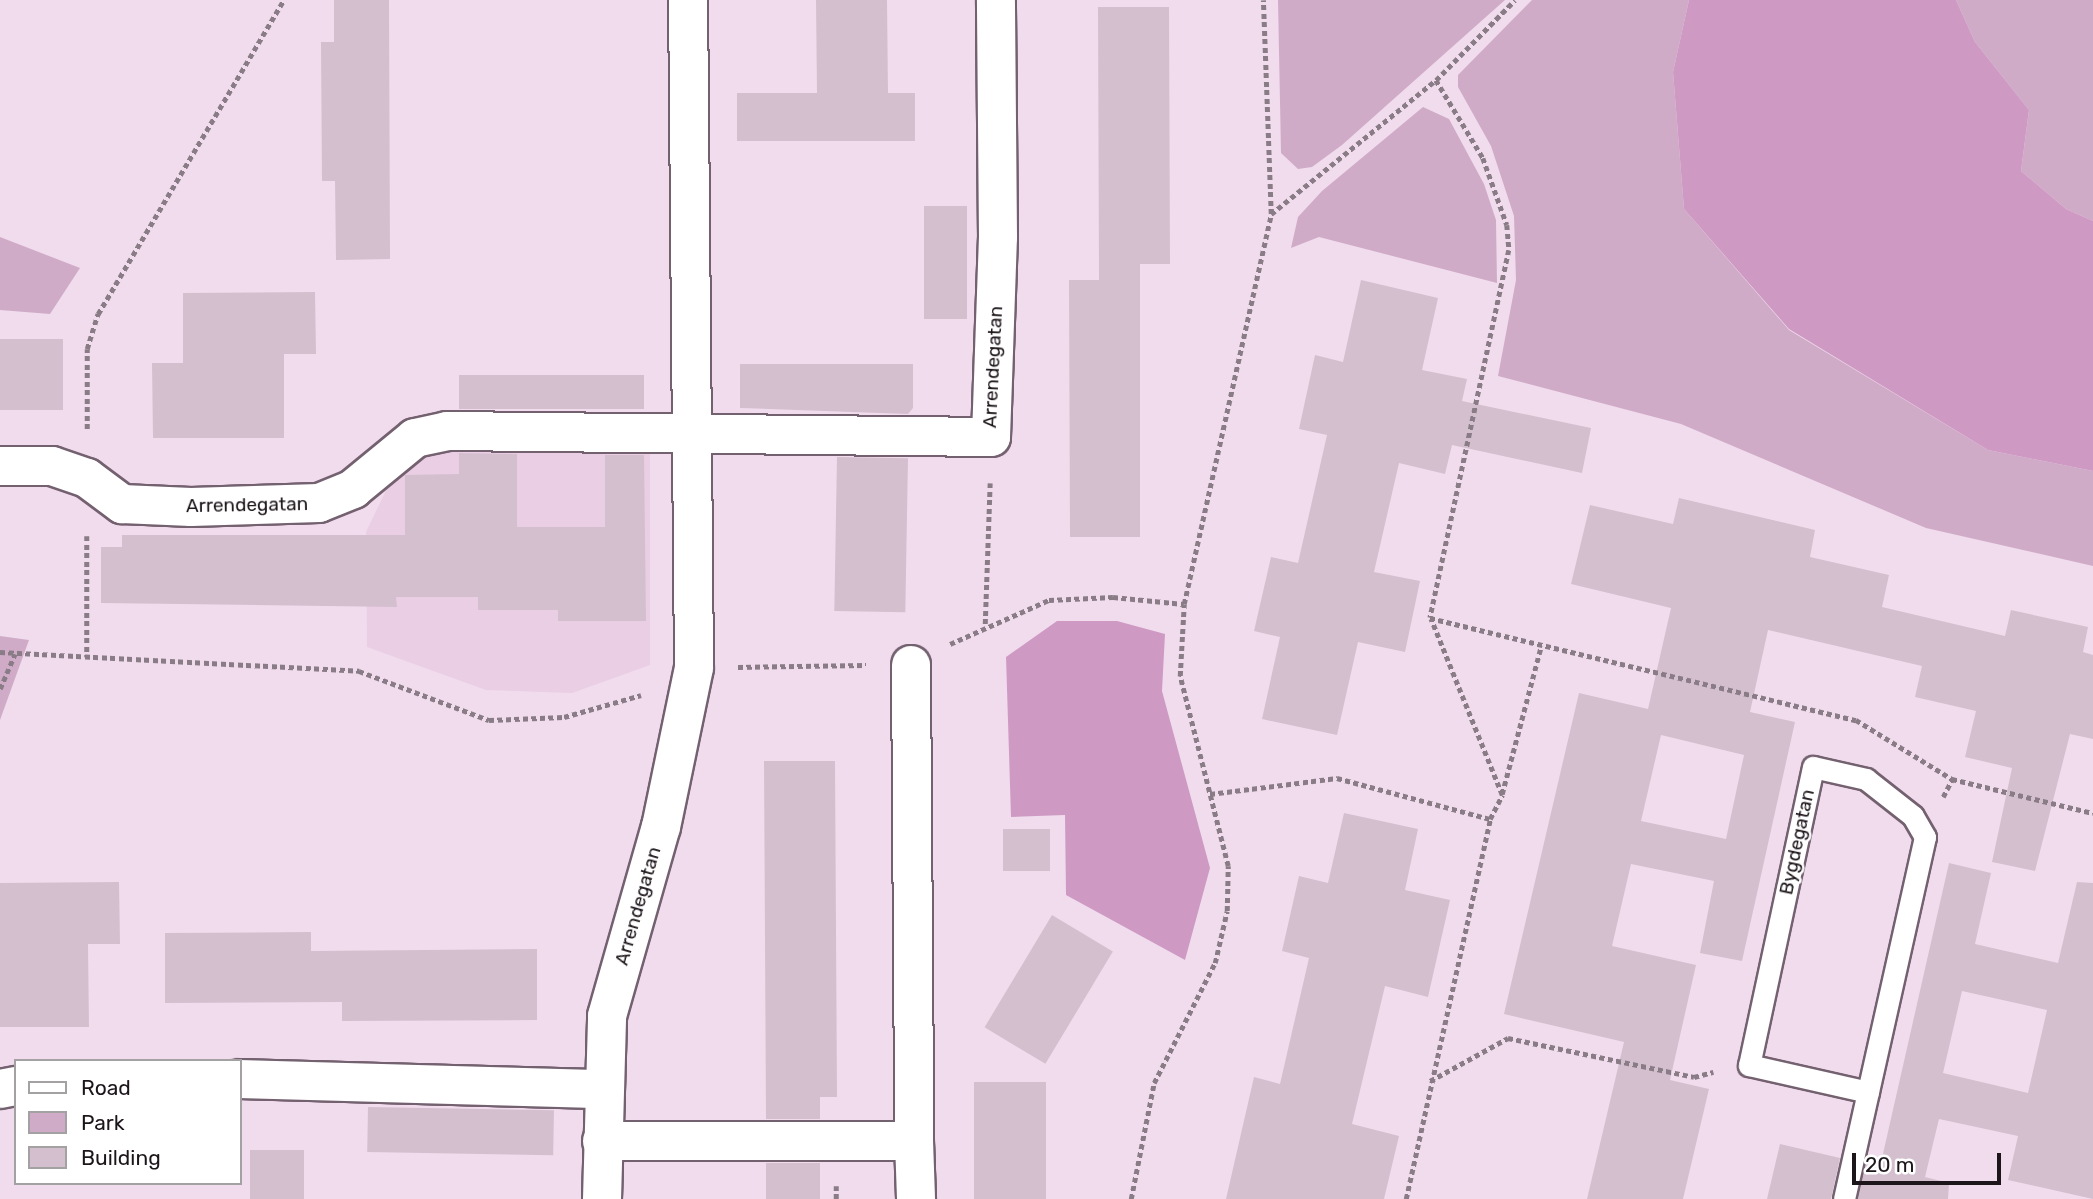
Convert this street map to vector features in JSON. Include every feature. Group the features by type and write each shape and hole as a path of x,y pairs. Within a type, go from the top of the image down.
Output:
{"street":[{"name":"Arrendegatan","path":"602,1199 607,1016 661,827 694,668 688,0"},
{"name":"Arrendegatan","path":"0,466 52,466 87,478 122,504 318,503 353,489 415,438 447,431 991,437 998,237 996,0"},
{"path":"911,665 916,1199"},
{"path":"242,1079 603,1089"},
{"path":"602,1141 914,1141"}],"lane":[{"name":"Bygdegatan","path":"1749,1065 1813,767 1866,779 1913,816 1925,837 1844,1199"},
{"path":"1749,1065 1868,1092"}],"path":[{"path":"87,657 88,349 98,314 284,0"},
{"path":"1131,1199 1154,1083 1215,963 1227,911 1228,866 1180,676 1184,604 1271,214 1263,0"},
{"path":"1271,214 1436,80 1515,0"},
{"path":"1436,80 1483,158 1507,225 1509,250 1430,618 1502,795"},
{"path":"985,624 991,437"},
{"path":"0,652 359,671 489,720 564,717 636,697 694,668 911,665 985,624 1049,600 1113,597 1184,604"},
{"path":"1430,618 1856,720 1952,779 2093,813"},
{"path":"1406,1199 1490,820 1502,795 1541,646"},
{"path":"0,689 15,654"},
{"path":"1210,794 1337,778 1490,820"},
{"path":"1430,1082 1508,1038 1693,1076 1749,1065"}],"shaded area":[{"path":"1689,0 1956,0 1975,42 2029,110 2021,171 2066,209 2093,221 2093,471 1988,450 1789,329 1684,209 1673,72"},
{"path":"650,445 650,665 572,693 486,690 367,647 366,532 392,478 437,447"},
{"path":"1057,621 1117,621 1165,634 1162,691 1210,868 1185,960 1066,895 1065,815 1011,817 1006,657"}],"green space":[{"path":"1278,0 1505,0 1342,145 1312,167 1298,169 1281,153"},
{"path":"1532,0 1689,0 1673,72 1684,209 1789,330 1988,450 2093,471 2093,566 1926,528 1681,424 1498,376 1516,280 1514,216 1491,146 1458,87 1458,75"},
{"path":"1956,0 2093,0 2093,221 2066,209 2021,171 2029,110 1975,42"},
{"path":"1423,107 1449,119 1484,184 1496,220 1497,283 1319,237 1291,248 1298,217 1322,191"},
{"path":"0,237 80,268 50,314 0,310"},
{"path":"0,636 29,640 0,720"}],"building":[{"path":"334,0 389,0 390,259 336,260 335,181 322,181 321,42 334,42"},
{"path":"816,0 887,0 888,93 915,93 915,141 737,141 737,93 817,93"},
{"path":"1098,7 1169,7 1170,264 1140,264 1140,537 1070,537 1069,280 1099,280"},
{"path":"924,206 967,206 967,319 924,319"},
{"path":"1361,280 1438,298 1422,370 1467,379 1462,401 1591,428 1582,473 1452,445 1445,474 1399,463 1374,572 1420,581 1405,652 1358,642 1337,735 1262,719 1280,637 1254,631 1271,557 1298,563 1327,435 1299,429 1315,355 1343,362"},
{"path":"315,292 316,354 284,354 284,438 153,438 152,363 183,363 183,293"},
{"path":"0,339 63,339 63,410 0,410"},
{"path":"740,364 913,364 913,408 908,414 740,408"},
{"path":"459,375 644,375 644,409 459,409"},
{"path":"459,453 517,454 517,527 605,527 605,455 644,455 646,621 558,621 558,610 478,610 478,597 396,597 397,607 101,603 101,547 122,547 122,535 405,535 405,475 459,474"},
{"path":"837,457 908,458 905,612 834,611"},
{"path":"1679,498 1815,530 1810,557 1889,575 1882,607 2005,636 2011,610 2088,627 2083,652 2093,655 2093,739 2070,734 2035,871 1992,862 2012,768 1965,757 1976,711 1915,697 1922,666 1768,630 1750,712 1795,722 1742,961 1700,953 1714,881 1631,864 1612,946 1696,965 1670,1080 1709,1089 1683,1199 1587,1199 1624,1042 1504,1014 1579,693 1648,709 1671,608 1571,584 1590,505 1673,524","holes":["1661,735 1744,755 1726,839 1641,821"]},
{"path":"764,761 835,761 837,1097 820,1097 820,1119 766,1119"},
{"path":"1344,813 1418,829 1405,890 1450,900 1428,997 1385,986 1352,1124 1399,1136 1384,1199 1226,1199 1254,1077 1280,1084 1309,958 1282,951 1299,876 1328,883"},
{"path":"1003,829 1050,829 1050,871 1003,871"},
{"path":"1949,863 1991,873 1975,944 2058,963 2077,882 2093,883 2093,1199 2008,1180 2018,1136 1939,1119 1925,1177 1949,1183 1948,1199 1857,1199 1865,1163 1880,1167","holes":["1962,991 2047,1010 2028,1093 1943,1073"]},
{"path":"119,882 120,944 88,944 89,1027 0,1027 0,883"},
{"path":"1052,915 1113,952 1045,1064 985,1027"},
{"path":"311,932 311,951 537,949 537,1020 342,1021 342,1002 165,1003 165,933"},
{"path":"974,1082 1046,1082 1046,1199 974,1199"},
{"path":"368,1107 554,1110 553,1155 367,1152"},
{"path":"1780,1144 1840,1158 1831,1199 1767,1199"},
{"path":"250,1150 304,1150 304,1199 250,1199"},
{"path":"766,1163 820,1163 820,1199 766,1199"}]}
